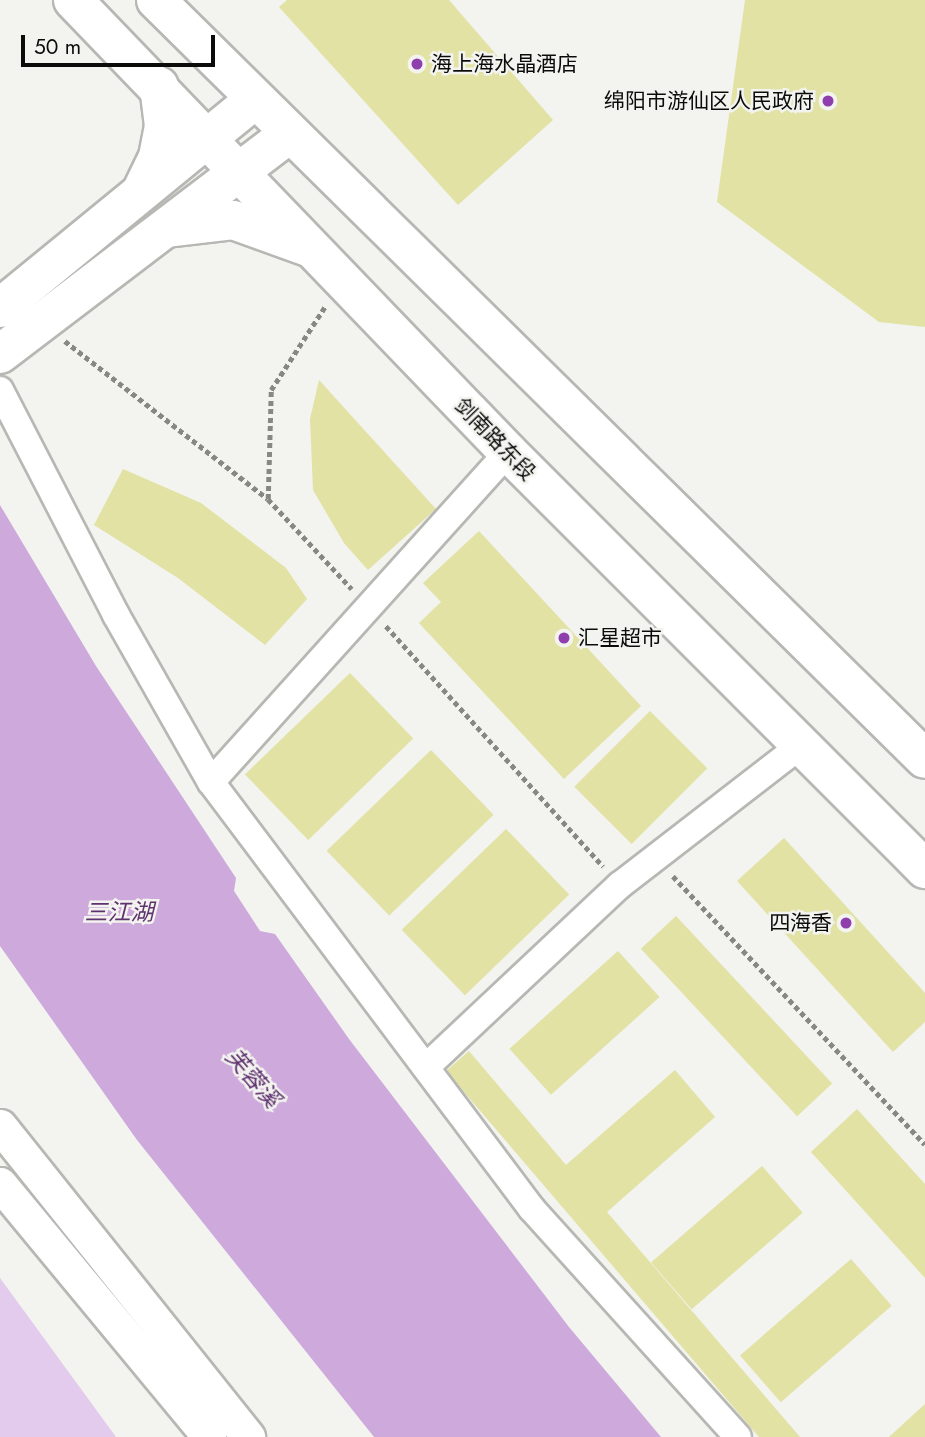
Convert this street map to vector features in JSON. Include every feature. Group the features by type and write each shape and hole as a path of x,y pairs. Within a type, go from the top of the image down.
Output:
{"main road":[{"name":"剑南路东段","path":"74,0 159,86 308,247 508,452 925,869"},
{"path":"156,0 925,759"},
{"path":"141,192 158,157 164,126 159,86"},
{"path":"0,308 255,99"},
{"path":"0,354 289,134"},
{"path":"167,228 233,220 308,247"}],"street":[{"path":"0,390 116,615 211,782 532,1209 738,1437"},
{"path":"211,782 508,452"},
{"path":"426,1067 620,885 800,746"},
{"path":"0,1126 248,1437"},
{"path":"0,1184 209,1437"}],"path":[{"path":"268,499 271,390 342,281"},
{"path":"42,324 268,499 620,885"},
{"path":"656,858 925,1144"}],"shaded area":[{"path":"0,1278 116,1437 0,1437"}],"water":[{"name":"三江湖","path":"0,505 96,666 236,878 234,891 260,931 275,934 349,1039 569,1327 661,1437 374,1437 137,1140 0,946"}],"building":[{"name":"海上海水晶酒店","path":"287,0 449,0 553,120 458,205 279,7"},
{"name":"绵阳市游仙区人民政府","path":"745,0 925,0 925,327 879,322 717,202"},
{"path":"319,380 436,509 368,570 344,543 313,490 310,419"},
{"path":"123,469 201,503 286,568 307,599 265,645 178,578 94,525"},
{"path":"479,531 641,706 564,779 419,623 441,602 423,583"},
{"path":"350,673 413,738 308,840 245,774"},
{"path":"650,711 707,768 632,844 574,787"},
{"path":"431,750 494,815 389,915 327,851"},
{"path":"506,829 569,894 465,995 402,930"},
{"path":"784,838 925,993 925,1022 893,1052 737,881"},
{"path":"676,916 832,1083 797,1116 641,949"},
{"path":"618,951 659,997 551,1095 510,1049"},
{"path":"469,1051 566,1165 675,1070 715,1117 607,1212 800,1437 759,1437 446,1071"},
{"path":"857,1109 925,1184 925,1278 811,1152"},
{"path":"762,1166 803,1213 692,1309 651,1262"},
{"path":"851,1259 892,1306 781,1402 740,1355"},
{"path":"925,1404 925,1437 889,1437"}],"place":[{"name":"海上海水晶酒店","path":"417,64"},
{"name":"绵阳市游仙区人民政府","path":"828,101"},
{"name":"汇星超市","path":"564,638"},
{"name":"四海香","path":"846,923"}],"water label":[{"name":"芙蓉溪","path":"253,1078"}]}
